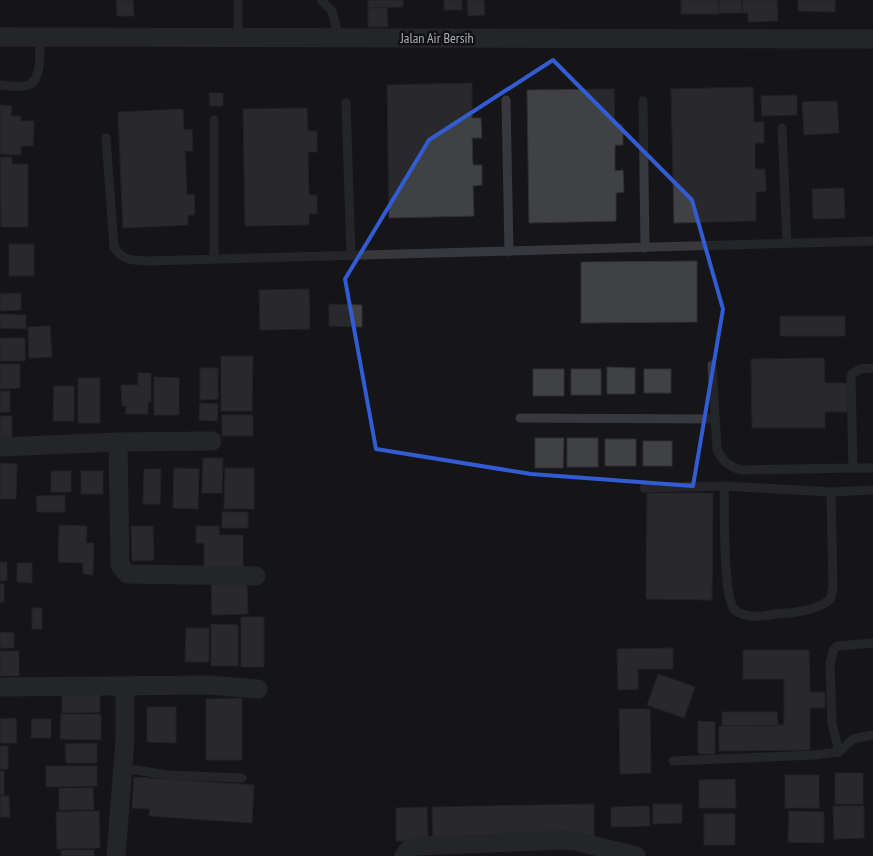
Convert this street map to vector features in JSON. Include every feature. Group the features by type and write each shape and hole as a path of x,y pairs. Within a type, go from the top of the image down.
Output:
{"street":[{"name":"Jalan Air Bersih","path":"0,37 873,39"},
{"path":"0,447 118,442 212,441"},
{"path":"118,442 120,565 122,570 127,574 256,576"},
{"path":"0,687 209,685 258,689"},
{"path":"116,856 125,740 125,686"},
{"path":"404,856 410,848 416,846 562,840 576,840 636,856"}],"lane":[{"path":"238,0 238,37"},
{"path":"321,0 332,12 339,38"},
{"path":"0,86 26,86 36,80 40,37"},
{"path":"506,100 510,252"},
{"path":"643,101 646,248"},
{"path":"346,102 351,256"},
{"path":"214,120 214,259"},
{"path":"782,128 787,244"},
{"path":"106,138 114,247 120,256 129,260 510,252 873,241"},
{"path":"712,365 717,449 721,458 732,468 741,470 873,468"},
{"path":"852,468 852,374 860,369 873,368"},
{"path":"520,418 715,419"},
{"path":"724,486 726,571 730,602 735,610 742,614 751,615 801,612 820,607 830,600 833,588 830,492"},
{"path":"644,488 724,486 830,492 873,490"},
{"path":"839,752 832,722 830,658 837,646 873,642"},
{"path":"672,761 814,755 839,752 853,739 873,735"},
{"path":"123,768 168,775 242,778"}],"highlighted area":[{"path":"553,60 692,200 723,309 693,486 531,474 376,449 345,279 429,140"}],"building":[{"path":"116,0 133,0 134,16 117,16"},
{"path":"368,0 403,0 403,7 368,8"},
{"path":"444,0 462,0 462,10 444,10"},
{"path":"467,0 484,0 485,15 468,16"},
{"path":"681,0 718,0 719,14 681,14"},
{"path":"719,0 741,0 742,13 719,13"},
{"path":"742,0 777,0 778,21 748,22 748,13 743,13"},
{"path":"798,0 835,0 835,12 798,11"},
{"path":"387,7 388,27 368,27 368,8"},
{"path":"472,83 472,118 481,118 482,138 472,138 473,165 482,165 482,185 473,186 474,216 389,218 387,85"},
{"path":"753,87 754,122 764,122 764,143 755,143 755,169 765,169 766,191 756,192 756,221 674,223 671,89"},
{"path":"614,89 615,124 623,124 623,145 615,145 615,171 623,170 624,192 616,193 616,221 529,223 527,90"},
{"path":"209,93 223,93 223,106 210,106"},
{"path":"797,95 797,115 762,116 761,96"},
{"path":"837,101 839,133 804,135 802,102"},
{"path":"0,105 12,106 11,116 21,116 20,121 34,121 33,146 21,146 21,155 0,154"},
{"path":"307,108 308,131 317,131 317,152 308,152 309,195 317,195 317,214 309,214 309,225 245,226 243,109"},
{"path":"183,109 184,130 192,129 193,151 185,151 187,195 194,194 195,215 188,215 188,225 123,228 118,112"},
{"path":"0,157 12,157 12,164 28,164 28,227 1,227"},
{"path":"844,188 845,218 813,219 812,189"},
{"path":"9,244 34,244 34,276 9,276"},
{"path":"697,261 697,322 581,323 581,262"},
{"path":"309,289 310,329 260,330 259,290"},
{"path":"21,293 21,310 0,311 0,294"},
{"path":"329,304 362,305 362,327 329,326"},
{"path":"0,314 26,315 26,329 0,328"},
{"path":"780,316 845,316 845,336 780,336"},
{"path":"50,326 52,357 29,358 28,327"},
{"path":"0,338 25,338 25,361 0,361"},
{"path":"221,356 253,356 252,411 221,411"},
{"path":"824,358 825,383 847,383 847,412 825,412 825,428 752,428 751,359"},
{"path":"0,364 20,364 20,388 0,389"},
{"path":"607,367 635,368 635,394 607,394"},
{"path":"200,368 218,368 218,399 200,400"},
{"path":"533,369 564,369 564,396 533,396"},
{"path":"571,369 601,369 601,395 571,395"},
{"path":"644,369 671,369 671,393 644,393"},
{"path":"138,373 151,373 151,402 148,402 148,414 125,414 126,406 122,406 121,385 138,385"},
{"path":"154,377 179,378 179,415 154,415"},
{"path":"78,378 100,378 100,423 78,423"},
{"path":"54,386 74,386 74,421 53,421"},
{"path":"0,391 10,391 10,412 0,412"},
{"path":"200,403 218,404 217,421 199,420"},
{"path":"222,415 253,415 253,436 222,436"},
{"path":"0,416 12,416 12,439 0,439"},
{"path":"535,438 564,438 563,468 535,468"},
{"path":"567,438 598,438 598,467 567,467"},
{"path":"605,439 636,439 636,466 605,466"},
{"path":"643,441 672,441 672,466 643,466"},
{"path":"203,458 223,458 222,493 202,493"},
{"path":"0,463 17,464 16,499 0,499"},
{"path":"174,468 199,469 198,509 173,508"},
{"path":"225,468 254,468 254,509 224,509"},
{"path":"144,469 161,469 160,504 143,504"},
{"path":"51,471 71,471 71,492 51,492"},
{"path":"81,471 103,471 103,494 81,494"},
{"path":"647,493 713,493 712,600 646,599"},
{"path":"65,495 65,512 37,512 36,496"},
{"path":"222,512 248,512 248,528 222,528"},
{"path":"59,525 87,526 86,543 94,543 93,575 83,574 83,563 58,562"},
{"path":"131,526 153,526 154,560 132,561"},
{"path":"196,526 219,526 219,535 243,535 243,569 204,569 204,543 196,543"},
{"path":"0,562 7,562 7,581 0,581"},
{"path":"17,563 32,563 32,583 17,582"},
{"path":"247,583 248,614 212,615 211,584"},
{"path":"0,584 4,584 4,602 0,602"},
{"path":"32,608 42,608 42,629 32,629"},
{"path":"241,617 264,617 264,667 241,667"},
{"path":"211,624 238,625 238,666 211,666"},
{"path":"186,628 209,628 209,662 185,662"},
{"path":"0,632 14,633 14,648 0,648"},
{"path":"673,648 673,669 638,669 638,689 618,690 617,649"},
{"path":"743,650 809,650 810,692 825,692 825,708 810,708 810,750 719,751 719,726 784,725 784,679 743,679"},
{"path":"0,651 19,651 19,676 0,676"},
{"path":"658,674 695,687 684,718 647,705"},
{"path":"100,689 100,712 62,713 62,690"},
{"path":"242,698 242,760 206,760 206,699"},
{"path":"147,707 176,707 176,743 147,742"},
{"path":"619,709 650,709 651,773 620,774"},
{"path":"722,712 777,712 778,726 722,726"},
{"path":"61,714 101,714 101,740 60,739"},
{"path":"16,718 17,743 0,743 0,719"},
{"path":"32,719 51,719 51,738 31,738"},
{"path":"698,721 715,722 715,754 698,754"},
{"path":"97,743 97,763 66,763 65,744"},
{"path":"0,746 8,746 8,769 0,769"},
{"path":"46,766 97,766 97,786 46,787"},
{"path":"0,771 4,771 4,795 0,795"},
{"path":"835,773 863,773 863,804 835,804"},
{"path":"785,775 819,775 819,808 785,808"},
{"path":"134,777 254,785 252,823 149,816 150,809 132,808"},
{"path":"735,779 736,808 699,808 699,780"},
{"path":"59,788 93,788 94,810 59,810"},
{"path":"0,796 9,796 10,817 0,817"},
{"path":"594,804 594,837 433,840 432,807"},
{"path":"653,804 682,804 682,823 653,824"},
{"path":"649,806 650,826 611,827 611,807"},
{"path":"833,806 864,806 864,838 834,839"},
{"path":"427,807 428,841 396,841 396,808"},
{"path":"99,811 100,848 57,849 56,812"},
{"path":"789,811 824,812 824,843 788,842"},
{"path":"704,814 735,814 735,845 704,845"},
{"path":"61,850 94,850 94,856 61,856"}]}
